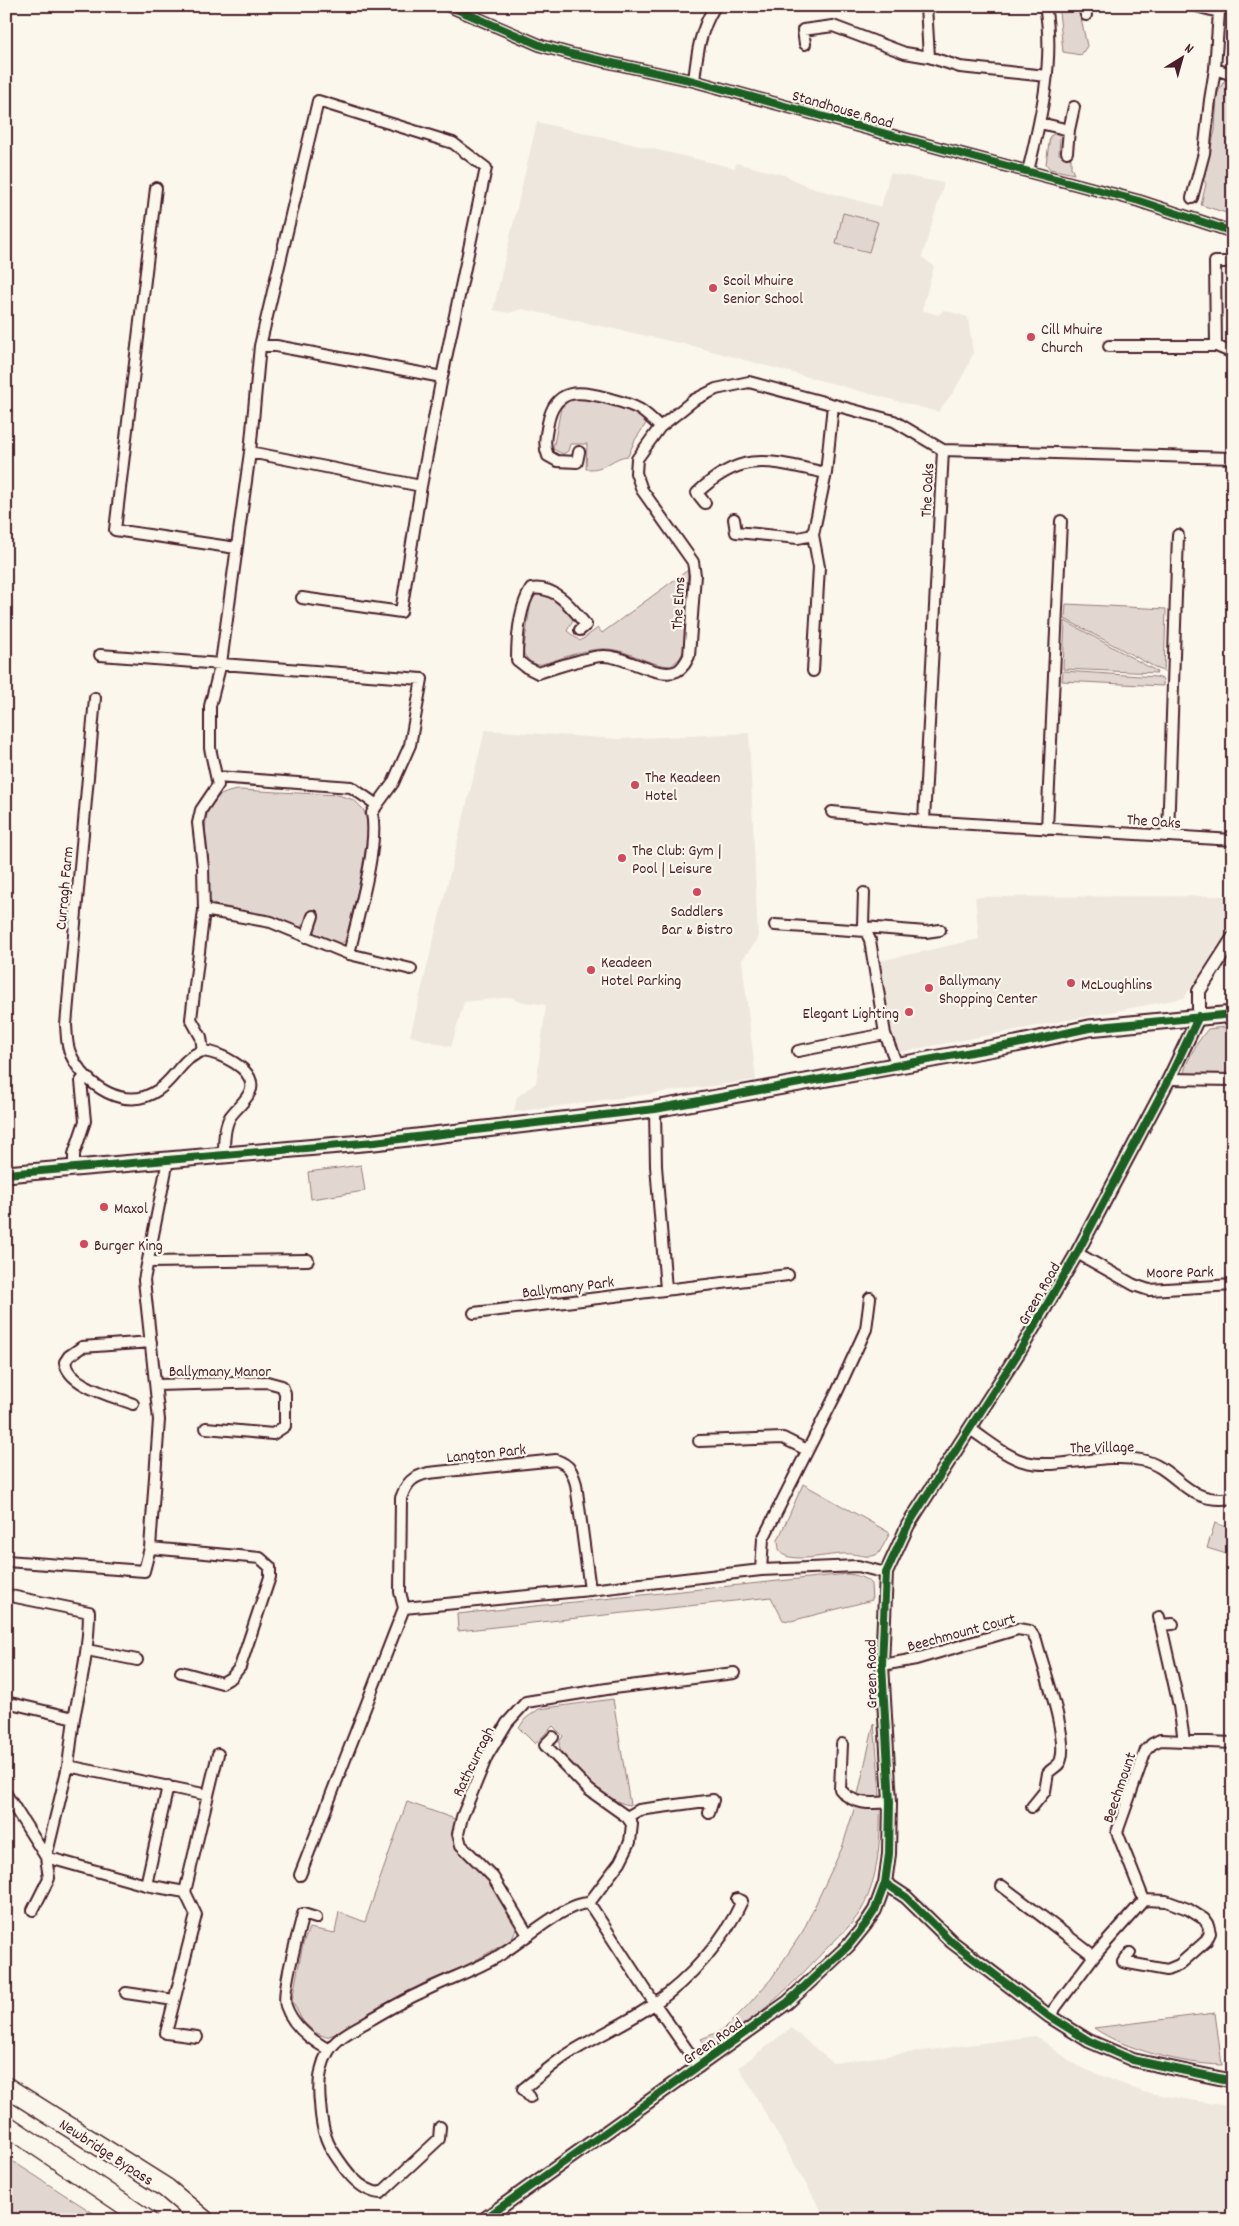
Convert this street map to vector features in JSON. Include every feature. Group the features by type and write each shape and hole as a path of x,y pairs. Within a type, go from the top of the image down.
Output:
{"highway":[{"name":"Newbridge Bypass","path":"6,2087 166,2188 204,2220"},
{"name":"Newbridge Bypass","path":"6,2125 147,2220"}],"main road":[{"path":"6,1174 374,1142 655,1108 1016,1044 1089,1028 1233,1014"}],"street":[{"name":"Standhouse Road","path":"449,6 469,10 542,46 694,81 1139,201 1233,232"},
{"path":"694,81 698,46 707,19 715,6"},
{"path":"926,6 929,57"},
{"path":"1028,171 1040,123 1046,76 1048,19 1045,6"},
{"path":"1192,198 1204,153 1210,100 1216,69 1219,12 1196,6"},
{"path":"805,44 803,30 834,26 905,54 929,57 960,67 1046,76"},
{"path":"1216,69 1233,75"},
{"path":"224,1155 228,1123 248,1095 251,1087 249,1078 241,1067 213,1052 203,1051 201,1037 191,1019 204,910 203,867 198,823 201,810 218,784 210,748 210,706 221,663 250,452 260,346 318,101 453,143 486,168 442,376 421,486 401,612 302,598"},
{"path":"1067,152 1074,107"},
{"path":"1040,123 1069,130"},
{"path":"156,188 115,530 236,548"},
{"path":"1216,346 1215,262 1225,262"},
{"path":"260,346 276,346 442,376"},
{"path":"1109,346 1216,346 1233,353"},
{"name":"The Elms","path":"580,630 586,625 569,604 553,593 539,588 531,590 524,600 517,647 517,660 538,673 601,656 618,658 663,672 675,672 683,667 689,656 695,575 693,562 642,490 636,473 637,459 660,426 694,400 716,388 749,382 894,421 943,450"},
{"path":"579,452 577,462 557,461 548,456 544,447 550,412 554,404 560,398 571,393 590,393 622,402 640,410 660,426"},
{"path":"813,671 819,566 812,535 826,474 833,405"},
{"name":"The Oaks","path":"924,821 943,450 1233,458"},
{"path":"250,452 421,486"},
{"path":"705,503 697,493 711,480 748,461 770,462 826,474"},
{"path":"734,519 736,532 798,538 812,535"},
{"path":"1047,829 1061,521"},
{"path":"1168,835 1178,535"},
{"path":"100,655 422,679 410,745 393,783 372,813 374,824 366,879 349,954"},
{"name":"Curragh Farm","path":"95,698 66,1025 70,1053 85,1077 97,1087 127,1098 142,1098 157,1091 170,1080 183,1062 203,1051"},
{"path":"217,777 351,787 377,805"},
{"name":"The Oaks","path":"832,812 924,821 1233,840"},
{"path":"864,893 865,929 870,940 884,1034 897,1065"},
{"path":"204,910 270,922 349,954 411,970"},
{"path":"306,937 313,916"},
{"path":"775,926 926,932 940,930"},
{"path":"1199,1016 1199,991 1233,938"},
{"name":"Green Road","path":"483,2220 788,2002 814,1980 866,1925 875,1910 885,1883 889,1854 890,1802 882,1665 886,1573 908,1525 1024,1344 1077,1253 1169,1079 1199,1016"},
{"path":"798,1051 884,1034"},
{"path":"74,1167 74,1154 85,1121 82,1081 85,1077"},
{"path":"1169,1079 1233,1080"},
{"path":"655,1108 656,1166 666,1288"},
{"name":"Ballymany Manor","path":"6,1561 144,1571 150,1548 159,1420 144,1280 168,1160"},
{"name":"Moore Park","path":"1077,1253 1134,1285 1149,1290 1233,1285"},
{"path":"148,1262 308,1260"},
{"name":"Ballymany Park","path":"474,1313 666,1288 788,1275"},
{"path":"761,1570 764,1539 866,1329 870,1298"},
{"path":"133,1404 78,1382 66,1371 65,1362 69,1356 82,1348 151,1342"},
{"name":"Ballymany Manor","path":"156,1385 267,1382 282,1386 285,1394 285,1426 273,1434 206,1428"},
{"name":"The Village","path":"970,1429 1003,1451 1025,1462 1042,1464 1110,1458 1142,1460 1157,1467 1198,1496 1218,1500 1233,1498"},
{"path":"699,1441 783,1438 807,1450"},
{"name":"Langton Park","path":"404,1608 400,1592 400,1498 406,1485 413,1477 428,1473 556,1460 566,1463 572,1470 576,1484 590,1590"},
{"path":"150,1548 260,1558 270,1567 270,1577 240,1667 232,1677 222,1683 181,1672"},
{"path":"300,1875 404,1608 590,1590 761,1570 858,1566 886,1573"},
{"path":"6,1595 89,1612 87,1650 74,1718 68,1766 46,1857 48,1878 33,1910"},
{"path":"1173,1624 1160,1621 1179,1706 1184,1741"},
{"name":"Beechmount Court","path":"882,1665 916,1659 1018,1629 1027,1629 1033,1634 1061,1734 1062,1759 1048,1773 1045,1791 1032,1807"},
{"path":"87,1650 137,1660"},
{"name":"Rathcurragh","path":"528,1934 493,1877 461,1845 458,1834 462,1817 487,1756 507,1723 526,1702 613,1688 734,1673"},
{"path":"6,1702 74,1718"},
{"path":"553,1737 545,1745 572,1775 589,1790 627,1817 632,1824 630,1842 620,1862 589,1903"},
{"name":"Beechmount","path":"1144,1900 1117,1832 1146,1750 1160,1740 1232,1745"},
{"path":"842,1744 840,1789 843,1794 854,1800 869,1804 890,1802"},
{"path":"197,2037 166,2033 196,1915 185,1892 218,1754"},
{"path":"68,1766 208,1795"},
{"path":"146,1885 168,1786"},
{"path":"6,1794 46,1857 146,1885 185,1892"},
{"path":"627,1817 639,1810 714,1800 709,1813"},
{"path":"885,1883 906,1897 952,1942 1049,2016 1089,2040 1133,2060 1233,2081"},
{"path":"1002,1886 1094,1956"},
{"path":"523,2089 565,2056 655,2004 704,1960 734,1920 742,1901 737,1898"},
{"path":"1049,2016 1094,1956 1144,1900 1166,1901 1188,1909 1204,1919 1208,1925 1210,1932 1206,1941 1179,1966 1167,1970 1123,1962 1130,1953"},
{"path":"440,2127 439,2139 381,2193 372,2193 360,2184 342,2165 328,2144 321,2120 318,2083 329,2050 342,2036 381,2013 421,1992 470,1972 498,1956 528,1934 582,1903 589,1903"},
{"path":"589,1903 699,2067"},
{"path":"316,1918 303,1914 286,1990 285,2005 298,2027 315,2042 329,2050"},
{"path":"126,1993 174,2000"}],"shaded area":[{"path":"1079,9 1087,46 1081,55 1063,52 1059,11"},
{"path":"1233,80 1233,215 1201,205 1206,184 1203,178 1215,131 1217,94 1224,81"},
{"name":"Scoil Mhuire Senior School","path":"537,122 735,168 736,163 784,175 809,187 881,207 890,173 944,183 922,257 934,266 922,310 938,315 944,310 968,317 973,353 954,391 938,412 693,346 522,309 509,313 493,310"},
{"path":"1056,133 1060,136 1059,154 1071,158 1071,167 1074,174 1050,169 1046,164 1050,136"},
{"path":"843,213 878,222 869,252 836,244"},
{"path":"580,399 607,403 623,408 647,422 635,440 628,456 600,468 586,469 587,444 570,444 568,451 563,454 553,449 561,408 570,400"},
{"path":"688,570 684,650 680,658 671,666 656,664 623,652 606,649 576,653 538,665 530,662 523,653 531,601 540,593 556,599 565,605 573,620 567,631 580,641 598,628 602,633"},
{"path":"1066,604 1166,609 1164,672 1065,619"},
{"path":"1065,621 1156,671 1157,673 1063,669"},
{"path":"1063,671 1156,677 1163,679 1163,686 1062,681"},
{"path":"485,730 618,739 749,733 758,939 742,960 756,1080 514,1112 517,1097 536,1083 546,1005 517,1001 512,997 464,1002 451,1047 410,1036"},
{"path":"239,790 338,795 354,800 363,809 369,825 360,882 345,941 339,945 319,938 314,932 319,917 309,913 303,925 297,928 271,917 209,902 207,813 217,798 226,793"},
{"path":"1233,896 1233,923 1184,998 900,1052 888,1045 879,961 979,939 975,897"},
{"path":"1233,1026 1233,1074 1200,1078 1184,1072 1194,1049 1208,1029"},
{"path":"361,1165 365,1191 311,1199 308,1172"},
{"path":"803,1484 890,1533 879,1553 869,1556 844,1554 806,1558 789,1557 782,1554 779,1549 778,1540"},
{"path":"1215,1523 1233,1529 1233,1556 1207,1548"},
{"path":"847,1574 860,1577 871,1584 872,1600 791,1621 783,1620 771,1597 458,1631 457,1614"},
{"path":"613,1699 630,1805 610,1798 575,1772 561,1751 559,1742 563,1736 553,1726 535,1744 519,1728 525,1719 539,1709"},
{"path":"874,1724 880,1792 879,1840 877,1863 872,1885 864,1905 846,1930 780,1996 720,2044 709,2049 701,2039 723,2030 748,2005 771,1979 803,1931 842,1848 856,1803"},
{"path":"407,1802 455,1819 453,1827 457,1828 457,1846 460,1852 491,1881 514,1919 515,1932 511,1940 465,1966 424,1983 370,2012 338,2033 326,2037 314,2032 302,2020 292,2000 303,1944 309,1928 335,1933 339,1912 365,1922"},
{"path":"1215,2013 1222,2065 1190,2062 1155,2054 1122,2043 1094,2028"},
{"path":"791,2028 833,2063 1036,2036 1077,2066 1143,2092 1227,2106 1233,2124 1233,2220 792,2220 822,2212 739,2067"},
{"path":"6,2157 104,2220 6,2220"}],"cycle path":[{"path":"449,6 542,46 694,81 1139,201 1233,232"},
{"path":"6,1174 374,1142 655,1109 1016,1044 1089,1028 1233,1014"},
{"path":"483,2220 788,2002 848,1946 875,1910 885,1883 889,1854 890,1802 882,1665 886,1573 908,1525 1024,1344 1077,1253 1169,1079 1199,1016"},
{"path":"885,1883 906,1897 952,1942 1049,2016 1089,2041 1133,2060 1233,2081"}],"place":[{"name":"Scoil Mhuire Senior School","path":"713,288"},
{"name":"Cill Mhuire Church","path":"1031,337"},
{"name":"The Keadeen Hotel","path":"635,785"},
{"name":"The Club: Gym | Pool | Leisure","path":"622,858"},
{"name":"Saddlers Bar & Bistro","path":"697,892"},
{"name":"Keadeen Hotel Parking","path":"591,970"},
{"name":"McLoughlins","path":"1071,983"},
{"name":"Ballymany Shopping Center","path":"929,988"},
{"name":"Elegant Lighting","path":"909,1012"},
{"name":"Maxol","path":"104,1207"},
{"name":"Burger King","path":"84,1244"}]}
